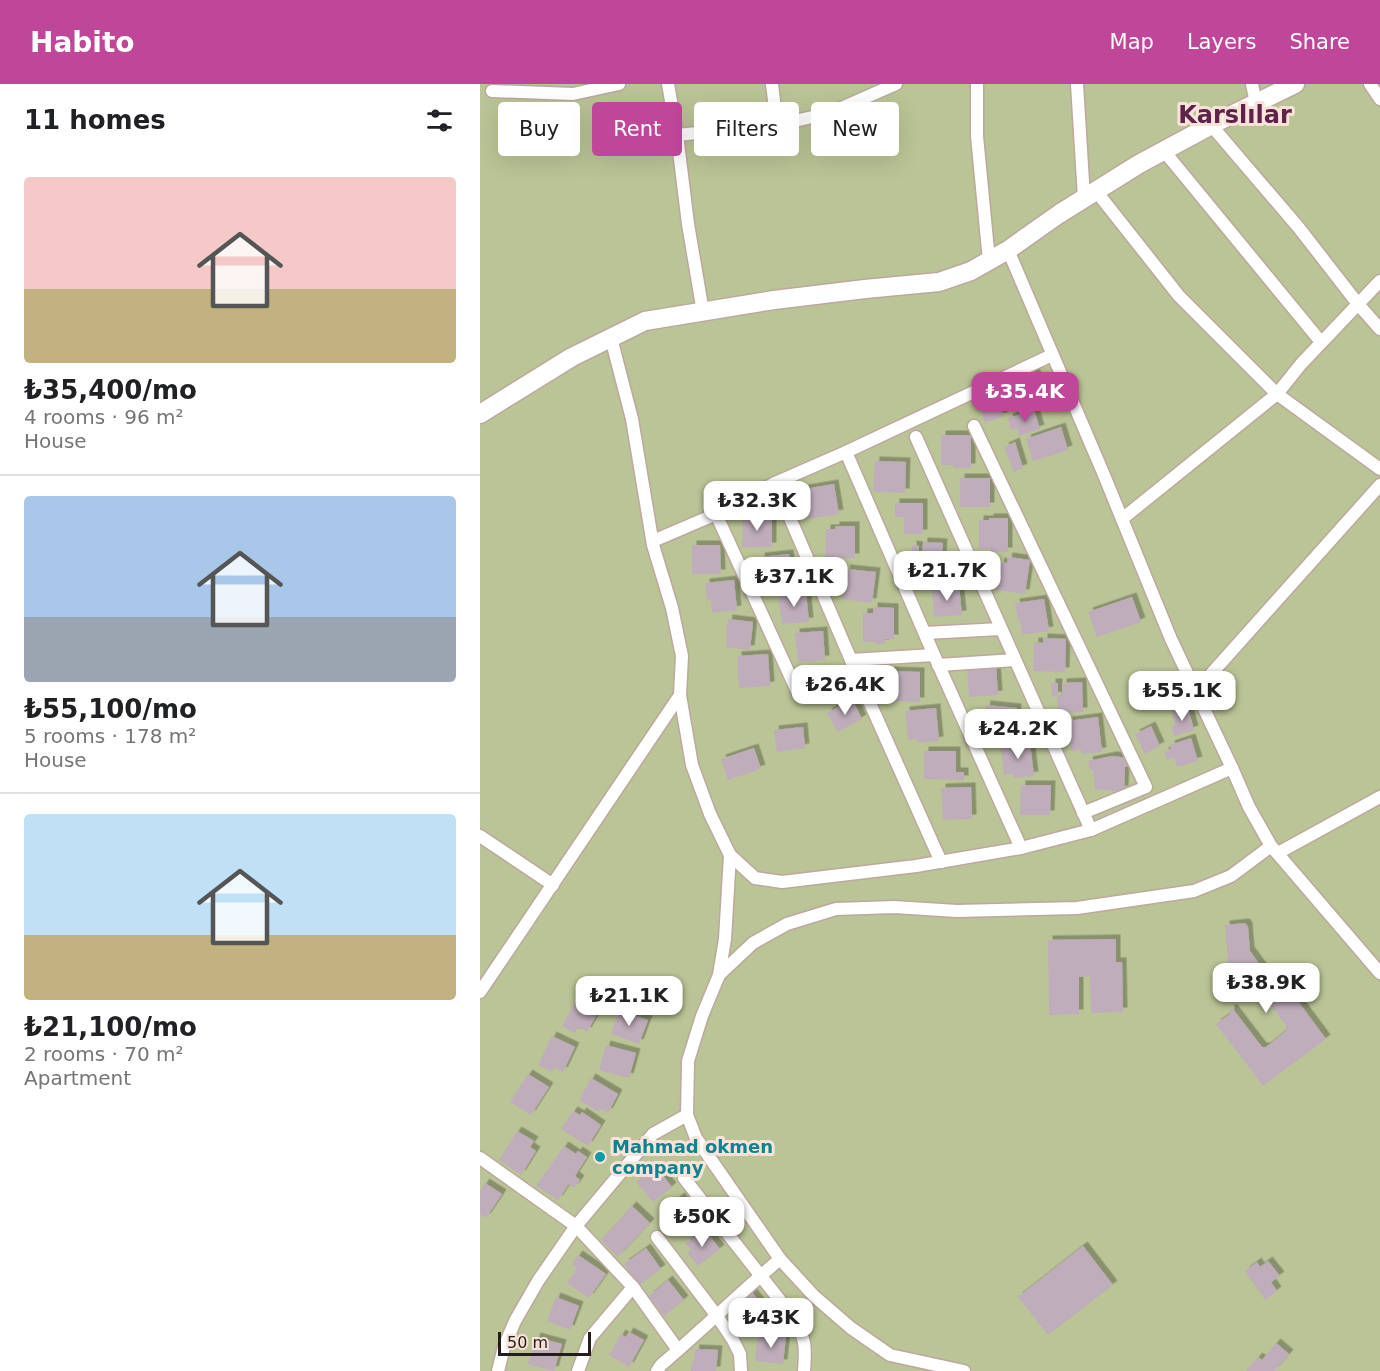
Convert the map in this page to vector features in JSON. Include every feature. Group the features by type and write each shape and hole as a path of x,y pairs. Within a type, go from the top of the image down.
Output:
{"main road":[{"path":"480,414 572,357 645,321 774,300 939,282 970,271 1008,250 1090,194 1139,164 1211,125 1295,84"}],"street":[{"path":"492,91 573,94 619,84"},
{"path":"668,84 671,102"},
{"path":"772,84 774,102"},
{"path":"799,120 830,113 869,90 896,84"},
{"path":"977,84 977,136 989,261"},
{"path":"1077,84 1090,194 1179,296 1277,394 1380,469"},
{"path":"1252,84 1256,103"},
{"path":"1370,84 1380,99"},
{"path":"1211,125 1299,228 1380,329"},
{"path":"1164,151 1322,342"},
{"path":"680,156 703,312"},
{"path":"1008,250 1171,639 1249,807 1275,849 1380,973"},
{"path":"1122,519 1277,394 1302,363 1380,281"},
{"path":"611,338 632,419 653,541 672,608 682,656 680,695 692,765 710,814 730,855 755,878 782,882 941,862 1021,848 1091,830 1232,768"},
{"path":"653,541 716,514 775,483 1052,356"},
{"path":"974,426 1146,787 1083,813"},
{"path":"916,437 1091,830"},
{"path":"846,452 924,633 1021,848"},
{"path":"775,483 941,862"},
{"path":"1195,692 1380,485"},
{"path":"716,514 797,691"},
{"path":"924,633 1001,629"},
{"path":"851,660 1015,660"},
{"path":"480,992 680,695"},
{"path":"719,975 753,943 787,924 836,909 894,907 957,911 1077,908 1194,891 1231,876 1275,849 1380,798"},
{"path":"480,836 553,885"},
{"path":"730,855 725,939 719,975 702,1016 688,1061 687,1115 696,1138 780,1259 814,1296 851,1328 890,1355 964,1371"},
{"path":"498,1371 504,1347 515,1321 538,1281 576,1226 653,1134 687,1115"},
{"path":"480,1158 576,1226 633,1287 678,1350"},
{"path":"684,1178 794,1317 803,1334 806,1348 804,1371"},
{"path":"657,1237 717,1316 740,1354 741,1371"},
{"path":"657,1371 780,1259"},
{"path":"578,1371 590,1338 633,1287"}],"green space":[{"path":"480,84 1380,84 1380,1371 480,1371"}],"building":[{"path":"1034,371 1046,394 1028,404 1016,381"},
{"path":"996,392 1004,416 985,423 977,398"},
{"path":"1034,410 1040,429 1019,436 1017,428 1011,430 1008,418"},
{"path":"1061,427 1068,450 1033,461 1026,439"},
{"path":"941,435 971,435 971,468 941,465"},
{"path":"1015,442 1023,468 1014,472 1004,447"},
{"path":"875,461 906,462 905,493 873,492"},
{"path":"960,478 990,478 990,507 960,507"},
{"path":"834,484 839,514 809,519 804,489"},
{"path":"895,503 923,503 923,534 904,534 904,517 895,517"},
{"path":"743,517 772,518 772,547 742,547"},
{"path":"989,518 1008,518 1008,552 990,552 990,549 979,549 979,520 989,520"},
{"path":"835,526 855,526 855,558 825,558 826,529 835,529"},
{"path":"923,542 943,543 941,576 912,574 912,545 919,546 919,560 922,560"},
{"path":"692,545 720,545 721,574 692,574"},
{"path":"789,554 793,583 763,586 760,557"},
{"path":"1008,557 1030,560 1025,594 996,590 1000,562 1007,563"},
{"path":"846,569 876,572 872,603 842,599"},
{"path":"734,580 737,610 712,613 711,599 707,600 705,583"},
{"path":"959,586 962,615 934,617 932,588"},
{"path":"806,592 809,622 782,624 778,595"},
{"path":"1132,597 1141,622 1097,637 1088,612"},
{"path":"1044,599 1049,631 1022,635 1015,603"},
{"path":"873,607 894,608 894,639 885,639 885,644 863,642 863,613 873,613"},
{"path":"728,619 753,622 750,650 726,647"},
{"path":"823,631 825,660 798,662 795,633"},
{"path":"1043,638 1066,639 1065,672 1033,671 1034,642 1043,643"},
{"path":"768,654 770,686 739,688 737,656"},
{"path":"996,666 998,695 969,697 967,668"},
{"path":"890,671 920,672 920,702 889,701"},
{"path":"1082,682 1083,712 1058,713 1057,696 1052,697 1051,683 1058,683 1058,695 1062,695 1062,683"},
{"path":"852,699 862,719 838,732 827,713"},
{"path":"986,705 1017,708 1014,737 989,734 990,724 984,723"},
{"path":"936,708 939,741 918,743 917,739 908,740 905,711"},
{"path":"1188,708 1194,730 1174,736 1171,726 1175,725 1172,712"},
{"path":"1098,717 1102,752 1082,754 1081,750 1071,751 1068,721"},
{"path":"1151,726 1160,746 1145,754 1135,734"},
{"path":"803,727 805,748 777,752 774,730"},
{"path":"1191,738 1198,761 1177,767 1174,757 1167,760 1164,752 1171,749 1170,745"},
{"path":"1030,743 1034,776 1014,778 1013,774 1004,775 1001,746"},
{"path":"754,748 761,769 728,780 721,759"},
{"path":"924,751 956,751 956,772 964,772 964,780 924,779"},
{"path":"1112,756 1128,758 1130,766 1125,767 1124,790 1095,789 1093,770 1090,770 1088,761"},
{"path":"1021,785 1051,785 1050,815 1020,815"},
{"path":"971,787 972,819 943,820 941,788"},
{"path":"1245,923 1248,927 1250,951 1269,977 1280,977 1326,1039 1263,1086 1216,1024 1230,1014 1230,1009 1233,1009 1262,1047 1266,1047 1286,1031 1286,1025 1252,981 1230,986 1225,925"},
{"path":"1116,939 1116,962 1122,962 1123,1012 1091,1013 1090,976 1079,977 1079,1014 1049,1015 1048,940"},
{"path":"636,982 663,986 659,1006 632,1001"},
{"path":"578,997 600,1009 587,1032 578,1027 575,1033 562,1026"},
{"path":"619,1010 648,1020 639,1044 611,1034"},
{"path":"552,1036 575,1047 563,1072 554,1067 552,1072 538,1065"},
{"path":"606,1045 636,1053 629,1078 599,1070"},
{"path":"528,1074 549,1087 531,1115 510,1102"},
{"path":"591,1078 618,1094 608,1113 600,1109 599,1112 579,1100"},
{"path":"573,1111 580,1115 582,1112 601,1125 588,1146 561,1129"},
{"path":"517,1131 534,1141 530,1147 536,1151 521,1175 499,1160"},
{"path":"564,1146 576,1154 578,1151 587,1157 575,1176 580,1180 574,1188 569,1184 558,1200 536,1186"},
{"path":"655,1166 672,1187 653,1202 636,1182"},
{"path":"485,1183 502,1194 486,1218 480,1214 480,1191"},
{"path":"680,1197 696,1216 677,1233 660,1214"},
{"path":"632,1206 650,1223 618,1257 601,1240"},
{"path":"704,1229 720,1249 698,1266 687,1253 691,1250 686,1244"},
{"path":"1083,1246 1113,1285 1048,1335 1018,1297"},
{"path":"646,1248 661,1269 639,1285 624,1264"},
{"path":"578,1255 606,1274 589,1298 567,1283 577,1268 572,1264"},
{"path":"1268,1261 1280,1276 1271,1282 1277,1291 1265,1300 1245,1271 1257,1262 1260,1267"},
{"path":"668,1280 684,1300 664,1316 649,1296"},
{"path":"751,1291 767,1312 747,1328 730,1307"},
{"path":"556,1297 579,1306 570,1330 547,1321"},
{"path":"629,1332 644,1340 629,1367 609,1355 621,1334 626,1337"},
{"path":"758,1334 786,1336 783,1364 755,1361"},
{"path":"536,1337 562,1344 554,1371 528,1364"},
{"path":"1276,1343 1289,1354 1274,1371 1246,1371 1258,1357 1262,1360"},
{"path":"695,1349 718,1350 716,1371 691,1371"}],"place":[{"name":"Mahmad okmen company","path":"600,1157"}],"district":[{"name":"Karslılar","path":"1235,115"}]}
